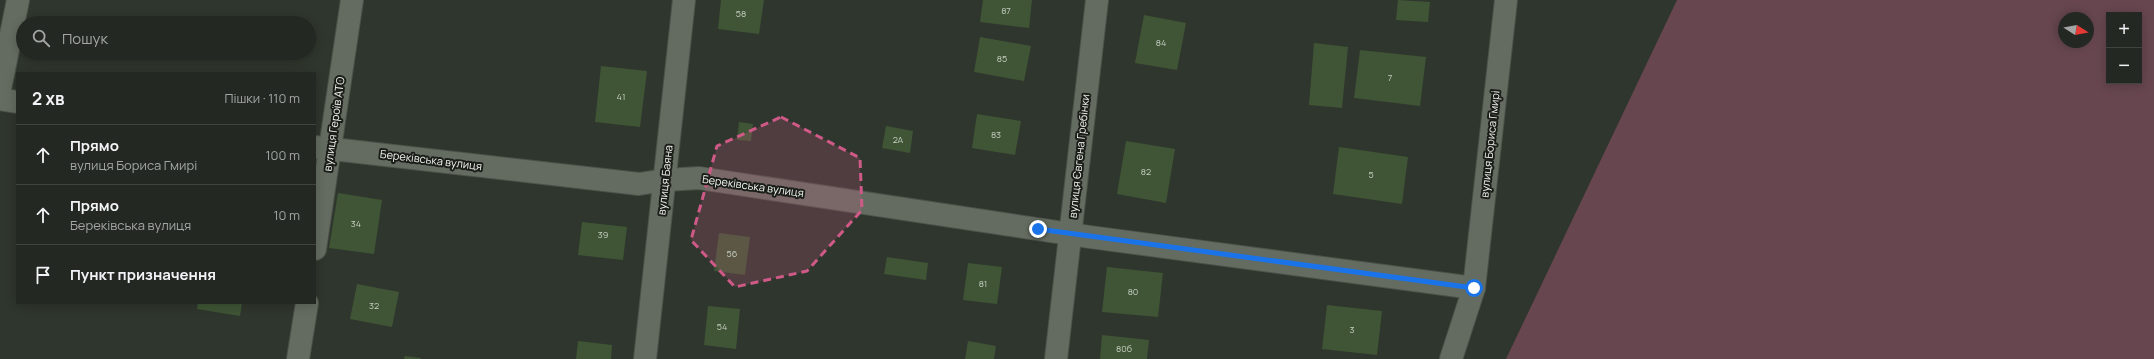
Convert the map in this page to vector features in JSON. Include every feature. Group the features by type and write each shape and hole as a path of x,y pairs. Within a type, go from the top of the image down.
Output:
{"street":[{"path":"0,89 18,0"},
{"name":"вулиця Героїв АТО","path":"316,236 323,147 352,0"},
{"name":"вулиця Баяна","path":"645,359 684,0"},
{"name":"вулиця Євгена Гребінки","path":"1056,359 1097,0"},
{"name":"вулиця Бориса Гмирі","path":"1451,359 1474,288 1506,0"},
{"path":"0,99 16,102"},
{"name":"Береківська вулиця","path":"323,147 639,184 665,180 699,178 1070,234"},
{"path":"1070,234 1474,288"},
{"path":"298,359 307,304"}],"highlighted area":[{"path":"781,117 860,158 862,210 807,271 735,287 691,240 717,146"}],"shaded area":[{"path":"1677,0 2154,0 2154,359 1506,359"}],"building":[{"path":"721,0 764,0 759,34 718,29"},
{"path":"983,0 1032,0 1029,28 980,22"},
{"path":"1398,0 1430,2 1428,22 1396,20"},
{"path":"1144,15 1186,23 1177,70 1135,63"},
{"path":"980,37 1031,46 1024,81 974,72"},
{"path":"1314,43 1348,47 1342,108 1309,105"},
{"path":"1360,50 1426,57 1420,106 1354,98"},
{"path":"601,66 647,71 640,127 595,122"},
{"path":"977,114 1021,121 1015,155 972,148"},
{"path":"739,122 753,124 751,141 737,140"},
{"path":"886,126 913,131 910,153 882,148"},
{"path":"1126,141 1175,149 1166,203 1117,194"},
{"path":"1339,147 1408,157 1402,204 1333,194"},
{"path":"338,193 382,200 374,254 329,248"},
{"path":"582,222 627,227 623,260 578,255"},
{"path":"719,233 750,237 745,275 714,271"},
{"path":"887,257 928,263 926,280 884,274"},
{"path":"968,263 1002,267 997,304 963,300"},
{"path":"1107,267 1163,273 1158,317 1102,312"},
{"path":"357,284 399,292 392,327 350,319"},
{"path":"198,304 242,304 240,316 197,309"},
{"path":"1327,305 1382,311 1377,355 1322,349"},
{"path":"708,306 740,309 736,349 704,345"},
{"path":"1102,335 1149,340 1147,359 1100,359"},
{"path":"578,341 612,345 611,359 576,359"},
{"path":"968,341 996,346 994,359 965,359"},
{"path":"405,356 421,358 404,359"}],"route":[{"path":"1038,229 1474,288"}]}
